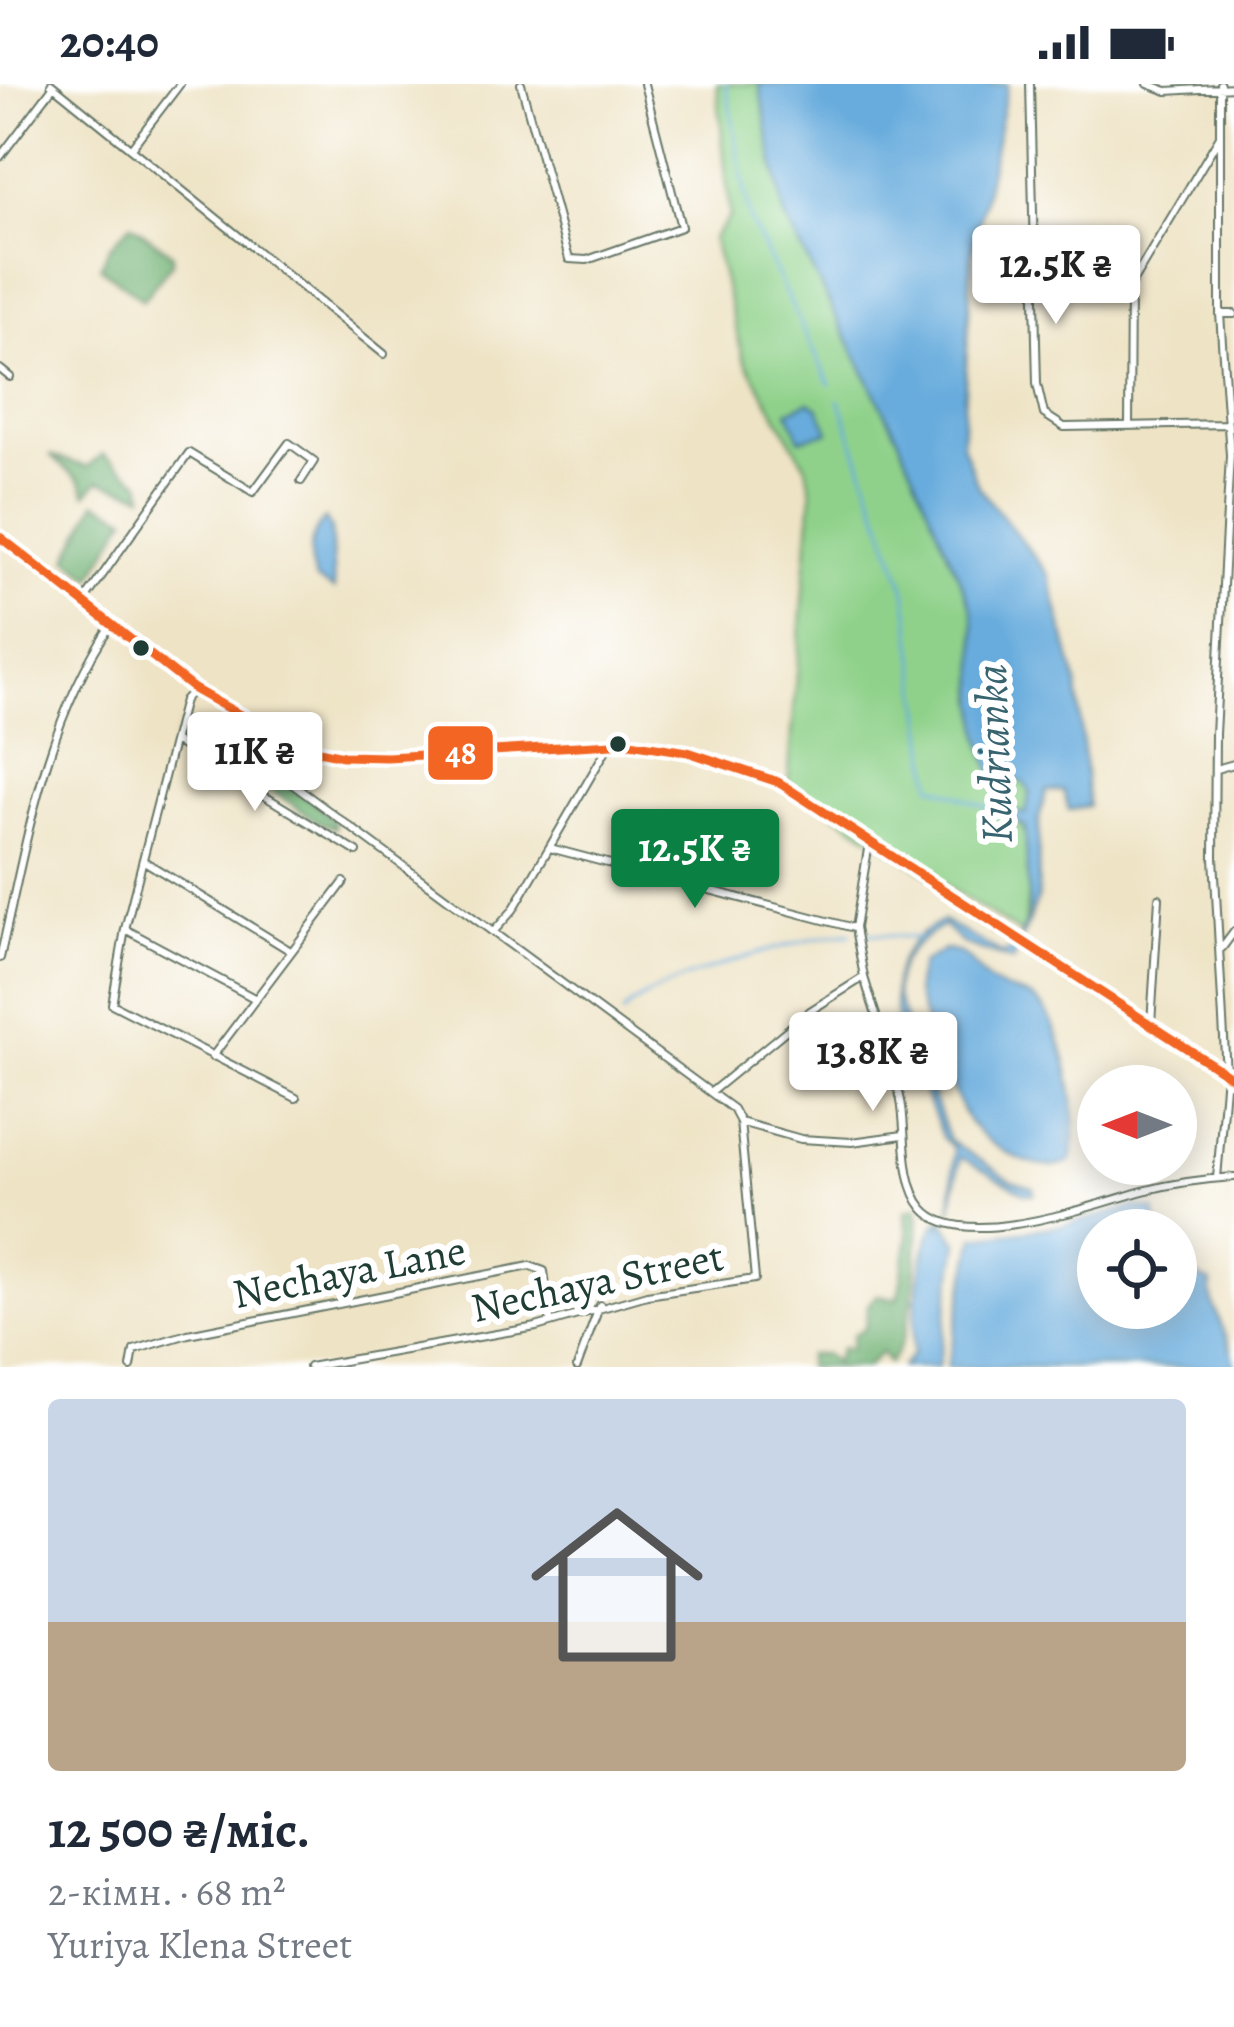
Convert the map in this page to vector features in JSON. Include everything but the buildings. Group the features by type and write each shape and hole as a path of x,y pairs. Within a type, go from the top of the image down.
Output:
{"main road":[{"path":"0,537 194,689 269,736 344,756 610,742 688,752 764,777 870,839 1230,1076"}],"street":[{"path":"131,148 180,84"},
{"path":"521,84 569,259 587,260 681,227 644,84"},
{"path":"1030,84 1039,402 1045,414 1064,428 1228,424"},
{"path":"0,157 53,85 383,354"},
{"path":"1149,85 1167,91 1234,87"},
{"path":"1217,1178 1230,1076 1214,874 1232,454 1220,314 1220,86"},
{"path":"1129,426 1130,286 1222,132"},
{"path":"1212,149 1223,150"},
{"path":"1220,314 1234,314"},
{"path":"0,369 10,376"},
{"path":"84,601 185,455 198,457 253,492 290,443 314,460 301,481"},
{"path":"0,958 59,716 112,623"},
{"path":"194,689 184,700 112,993 118,1010 296,1098"},
{"path":"269,736 296,788 454,908 495,930 710,1093 740,1122 786,1137 852,1142 903,1135"},
{"path":"174,741 357,852"},
{"path":"495,930 550,848 610,742"},
{"path":"1216,769 1234,764"},
{"path":"870,839 855,928 864,977 901,1100 903,1135 919,1201 936,1216 1021,1224 1181,1182 1234,1177"},
{"path":"550,848 855,928"},
{"path":"142,860 289,950"},
{"path":"212,1057 344,882"},
{"path":"1151,1024 1159,898"},
{"path":"125,929 254,998"},
{"path":"1221,949 1234,932"},
{"path":"710,1093 810,1010 864,977"},
{"name":"Nechaya Street","path":"309,1367 550,1321 600,1305 755,1279 740,1122"},
{"name":"Nechaya Lane","path":"131,1367 134,1350 188,1334 530,1266 544,1271 550,1321"},
{"path":"577,1367 600,1305"},
{"path":"578,1311 591,1323"}],"green space":[{"path":"717,84 759,84 784,215 898,437 972,608 977,637 976,699 1003,779 1023,782 1030,791 1027,811 1018,823 1029,858 1021,934 788,783 812,493 807,468 743,357 713,239 730,217"},
{"path":"131,224 172,254 172,263 143,300 100,267 110,246"},
{"path":"103,454 141,482 144,495 99,481 86,494 81,482 50,455 88,467"},
{"path":"96,502 127,517 92,578 68,558"},
{"path":"279,768 334,821 335,828 318,822 250,776"},
{"path":"918,1207 914,1289 898,1351 889,1363 881,1352 867,1367 807,1367 808,1355 824,1354 835,1362 841,1348 850,1349 853,1335 865,1328 868,1305 877,1295 898,1299 908,1236 905,1211"}],"water":[{"name":"Kudrianka","path":"759,84 1008,84 972,255 962,444 978,486 1049,575 1077,685 1088,806 1069,810 1063,791 1046,791 1039,819 1038,898 1013,961 963,944 944,926 915,945 898,972 896,995 949,1140 1012,1181 1034,1188 1034,1194 1025,1193 960,1157 951,1212 954,1150 942,1137 906,1049 894,990 899,963 914,940 943,921 1003,954 1016,948 1029,914 1025,826 1011,819 1013,811 1026,814 1030,791 1023,782 993,774 985,754 972,608 898,437 784,215"},
{"path":"809,402 819,408 829,432 800,439 788,411"},
{"path":"325,519 331,529 334,590 316,580 311,564 312,540"},
{"path":"944,950 964,956 993,984 1032,998 1048,1015 1070,1079 1075,1127 1070,1162 1044,1166 1016,1158 970,1123 916,992 921,964"},
{"path":"943,1219 958,1242 938,1367 902,1367 913,1354 923,1259 934,1227 941,1220 941,1229"},
{"path":"1077,1222 1077,1329 1197,1329 1197,1276 1211,1283 1212,1301 1234,1367 947,1367 975,1237"}],"waterway":[{"path":"726,84 750,220 830,384"},
{"name":"Kudrianka","path":"839,400 906,591 932,785 998,812"},
{"path":"860,933 917,938"},
{"path":"623,1014 661,988 693,975 766,951 850,934"}],"transit line":[{"name":"48","path":"0,537 194,689 295,746 343,756 387,757 630,743 688,752 778,782 1234,1079"}]}
